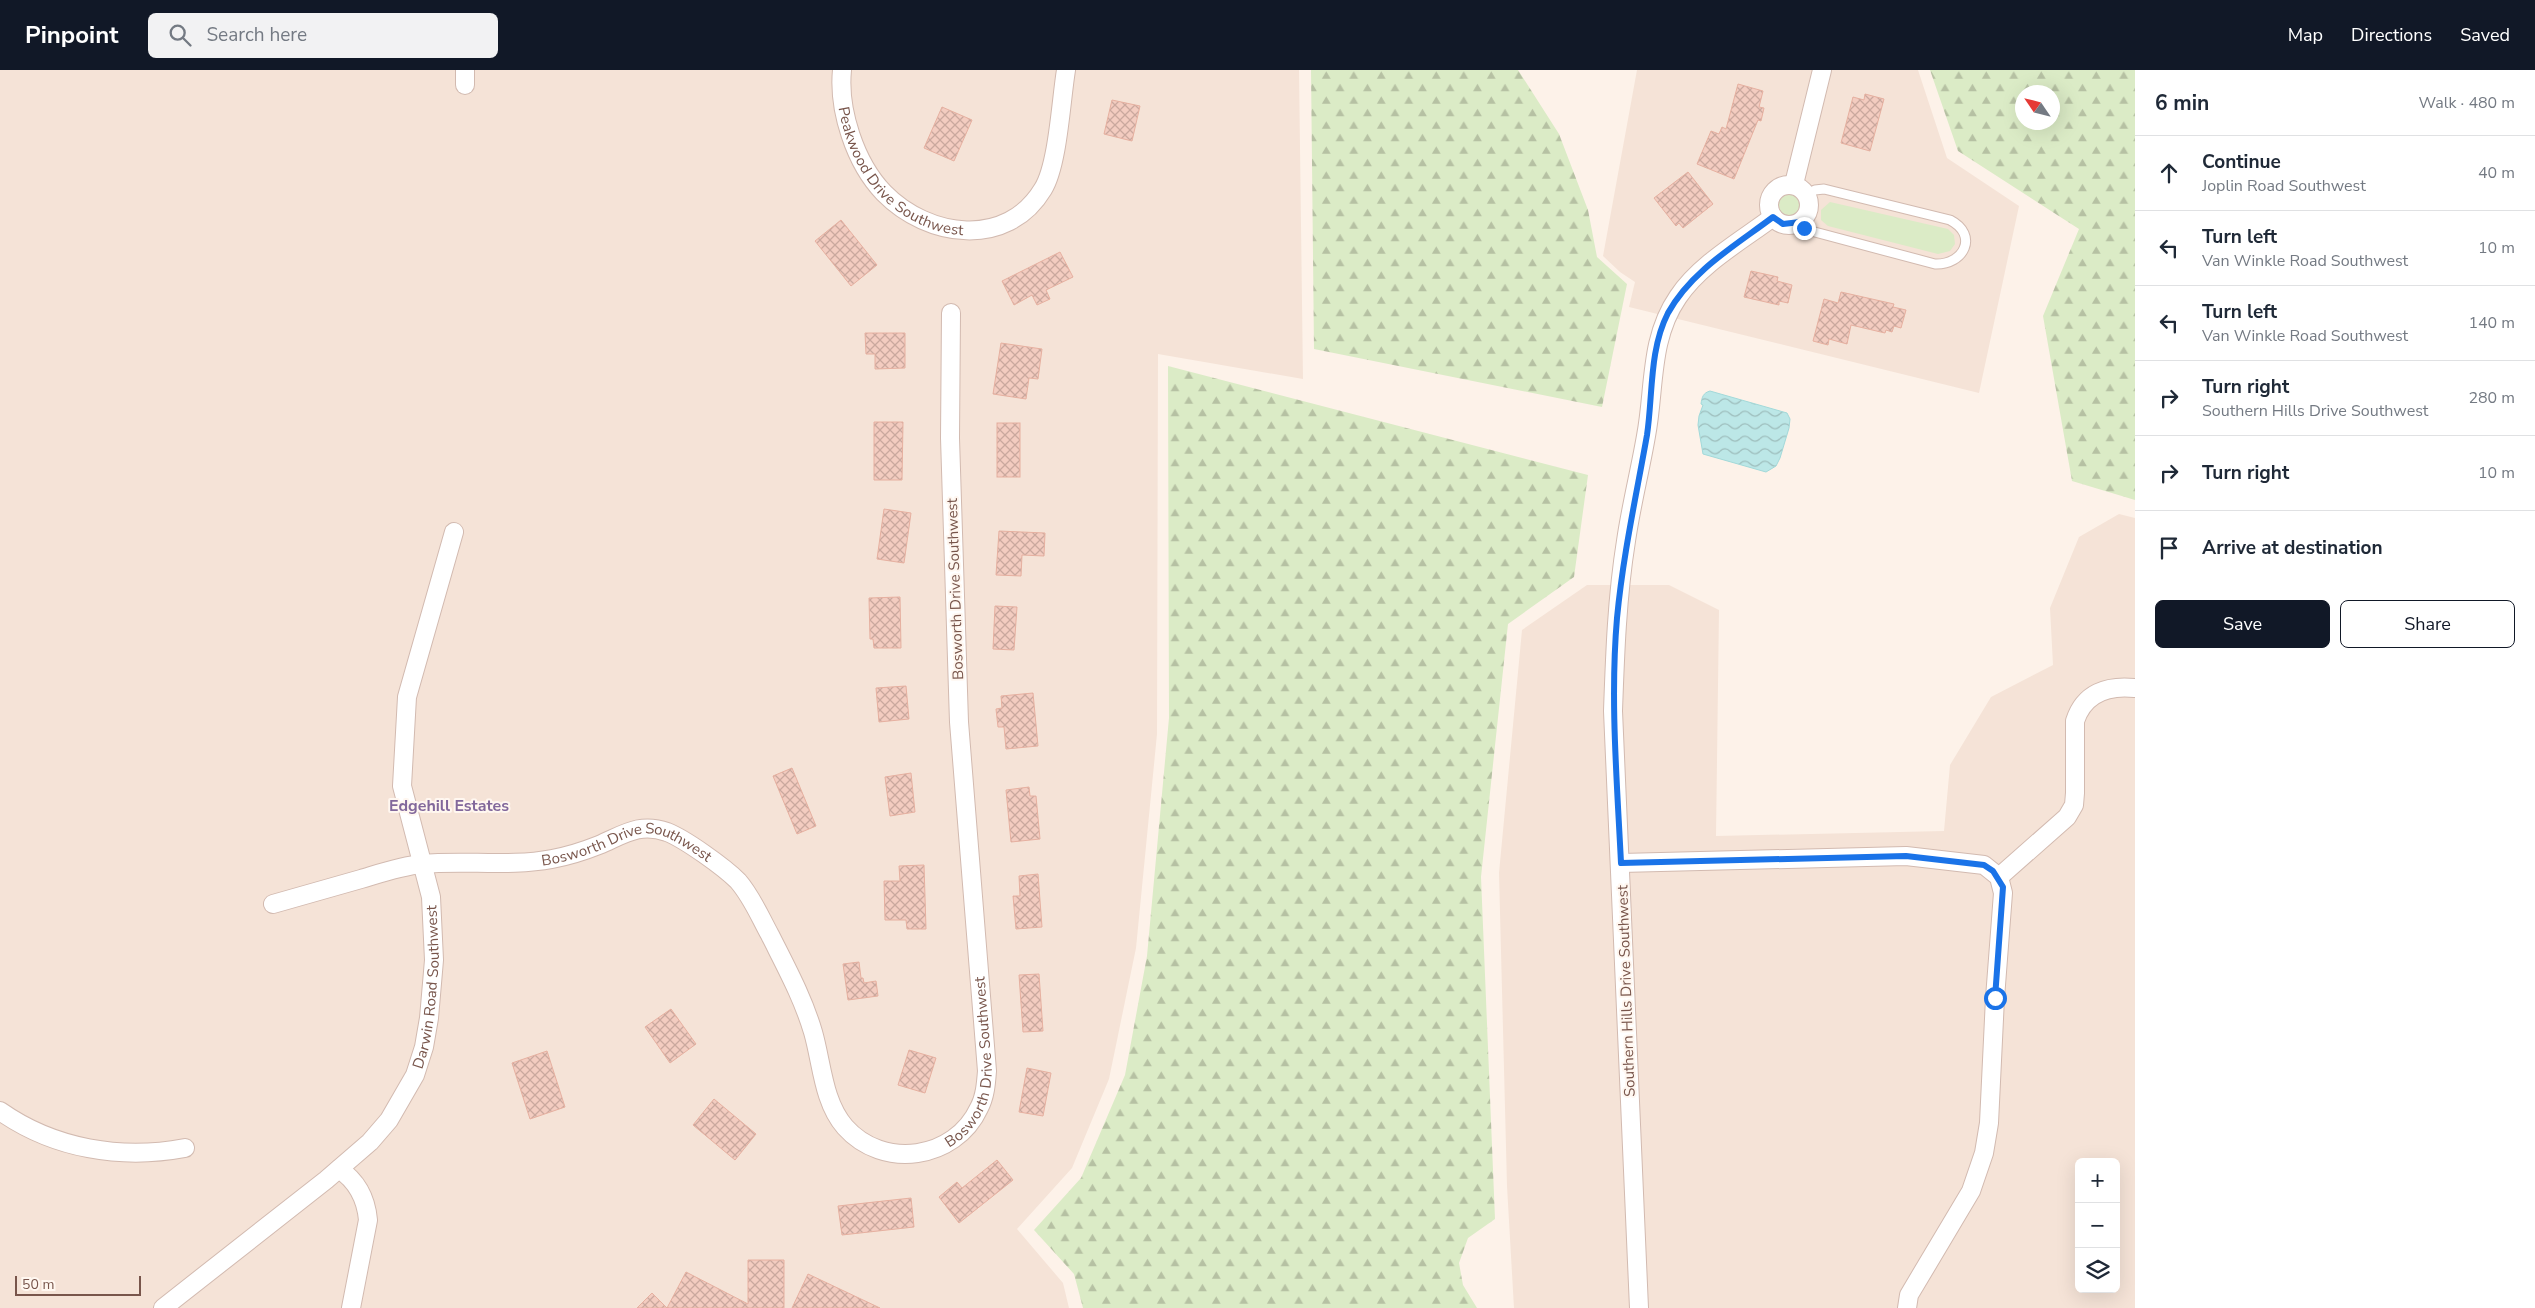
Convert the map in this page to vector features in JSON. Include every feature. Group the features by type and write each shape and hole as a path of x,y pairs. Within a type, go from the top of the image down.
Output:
{"street":[{"name":"Peakwood Drive Southwest","path":"842,70 843,101 849,126 860,156 870,175 900,207 919,218 946,228 967,230 987,229 1007,224 1035,202 1045,186 1051,170 1066,70"},
{"path":"1800,189 1784,185 1773,192 1769,204 1773,217 1783,224 1800,222 1810,208 1800,189 1822,70"},
{"name":"Southern Hills Drive Southwest","path":"1639,1308 1613,711 1617,620 1626,542 1647,435 1655,355 1660,334 1668,314 1691,282 1773,217"},
{"name":"Bosworth Drive Southwest","path":"273,904 403,866 550,859 578,852 626,831 642,827 654,828 670,833 721,866 738,881 752,899 801,995 813,1032 829,1101 846,1128 859,1140 877,1150 905,1154 936,1149 952,1140 968,1126 979,1108 986,1088 987,1071 959,722 950,438 951,314"},
{"name":"Darwin Road Southwest","path":"163,1308 339,1169 370,1142 389,1120 415,1075 424,1047 429,1018 434,960 431,897 424,864 402,786 407,696 454,532"},
{"path":"1999,877 2067,817 2074,805 2075,721 2079,709 2087,699 2097,692 2106,689 2135,688"},
{"path":"1621,863 1906,856 1984,865 1999,877 2003,892 1995,998 1989,1123 1984,1153 1971,1191 1909,1295 1907,1308"},
{"path":"0,1111 34,1130 87,1149 113,1152 162,1152 185,1148"},
{"path":"339,1169 359,1188 367,1210 368,1220 351,1308"}],"lane":[{"path":"1800,189 1824,189 1950,220 1964,232 1966,242 1963,252 1956,260 1946,264 1935,264 1811,231 1800,222"}],"shaded area":[{"path":"0,70 1299,70 1303,379 1158,354 1157,734 1136,948 1109,1079 1072,1168 1017,1229 1063,1283 1069,1308 0,1308"},
{"path":"1637,70 1918,70 1947,158 2019,206 1979,393 1629,307 1635,282 1620,272 1603,256"},
{"path":"2119,514 2135,518 2135,1308 1514,1308 1507,1186 1499,873 1522,630 1587,585 1669,585 1719,610 1716,836 1944,831 1950,765 1991,697 2053,665 2050,608 2079,537"}],"green space":[{"path":"1311,70 1518,70 1559,134 1588,210 1597,257 1627,284 1602,407 1314,349"},
{"path":"1930,70 2135,70 2135,500 2072,481 2043,316 2079,229 1958,151"},
{"path":"1790,192 1800,195 1803,205 1800,215 1790,218 1780,215 1777,205 1780,195"},
{"path":"1830,202 1948,229 1954,235 1955,244 1950,251 1938,254 1828,226 1821,220 1821,210"},
{"path":"1168,366 1588,475 1574,577 1508,624 1481,877 1495,1219 1468,1238 1459,1263 1463,1285 1477,1308 1083,1308 1074,1274 1034,1230 1081,1178 1125,1075 1147,956 1169,718"}],"water":[{"path":"1710,391 1787,413 1790,419 1789,428 1776,466 1766,472 1703,454 1698,425 1699,416 1703,405 1701,404 1702,397"}],"building":[{"path":"1738,84 1763,91 1759,107 1764,108 1761,121 1758,120 1734,179 1697,164 1711,131 1719,134 1722,127 1726,129"},
{"path":"1865,94 1884,99 1870,151 1841,143 1853,97 1864,100"},
{"path":"1112,100 1140,106 1132,141 1104,134"},
{"path":"942,107 972,120 954,161 924,148"},
{"path":"1688,172 1713,204 1683,228 1679,223 1676,226 1654,198"},
{"path":"841,220 877,265 851,286 815,241"},
{"path":"1060,252 1073,277 1046,290 1050,299 1037,305 1032,295 1014,305 1002,281"},
{"path":"1751,271 1778,277 1777,281 1792,285 1788,303 1779,301 1779,305 1744,297"},
{"path":"1841,292 1894,304 1893,307 1906,310 1901,328 1894,326 1892,332 1886,330 1885,333 1851,325 1847,344 1829,339 1828,345 1813,341 1824,299 1838,303"},
{"path":"865,333 905,333 905,368 875,369 875,354 866,354"},
{"path":"1001,343 1042,349 1038,379 1029,378 1026,399 993,394"},
{"path":"874,422 903,422 902,480 874,480"},
{"path":"997,423 1020,423 1020,477 997,477"},
{"path":"884,509 911,513 904,563 877,559"},
{"path":"999,531 1045,533 1044,556 1022,555 1021,576 996,575"},
{"path":"900,597 901,648 874,648 873,639 870,639 869,598"},
{"path":"995,606 1017,607 1014,650 993,649"},
{"path":"906,686 909,719 879,722 876,688"},
{"path":"1033,693 1038,746 1006,749 1004,727 998,727 996,709 1002,708 1001,696"},
{"path":"792,768 816,826 797,834 773,776"},
{"path":"911,773 915,812 890,816 885,777"},
{"path":"1029,787 1030,796 1036,796 1040,839 1011,842 1006,790"},
{"path":"924,865 926,929 907,929 906,920 885,920 884,881 900,881 899,866"},
{"path":"1038,874 1042,927 1016,929 1013,896 1020,896 1019,876"},
{"path":"859,962 861,978 863,978 864,983 876,981 878,996 848,1000 843,964"},
{"path":"1039,974 1043,1031 1023,1032 1019,975"},
{"path":"671,1009 696,1044 670,1063 645,1027"},
{"path":"909,1050 936,1058 925,1093 898,1085"},
{"path":"547,1051 565,1107 530,1119 512,1063"},
{"path":"1027,1068 1051,1073 1043,1116 1019,1112"},
{"path":"714,1099 756,1134 735,1160 693,1125"},
{"path":"997,1160 1013,1180 959,1223 939,1197 957,1182 962,1188"},
{"path":"911,1198 914,1227 842,1235 838,1206"},
{"path":"748,1260 784,1260 784,1308 667,1308 686,1272 748,1304"},
{"path":"808,1274 880,1308 792,1308"},
{"path":"652,1293 667,1308 637,1308"}],"district":[{"name":"Edgehill Estates","path":"449,805"}],"route":[{"path":"1804,228 1800,222 1790,225 1783,224 1773,217 1707,267 1691,282 1678,297 1668,314 1660,334 1655,355 1647,435 1626,542 1617,620 1613,711 1621,863 1906,856 1984,865 1999,877 2003,887 1995,998"}]}
